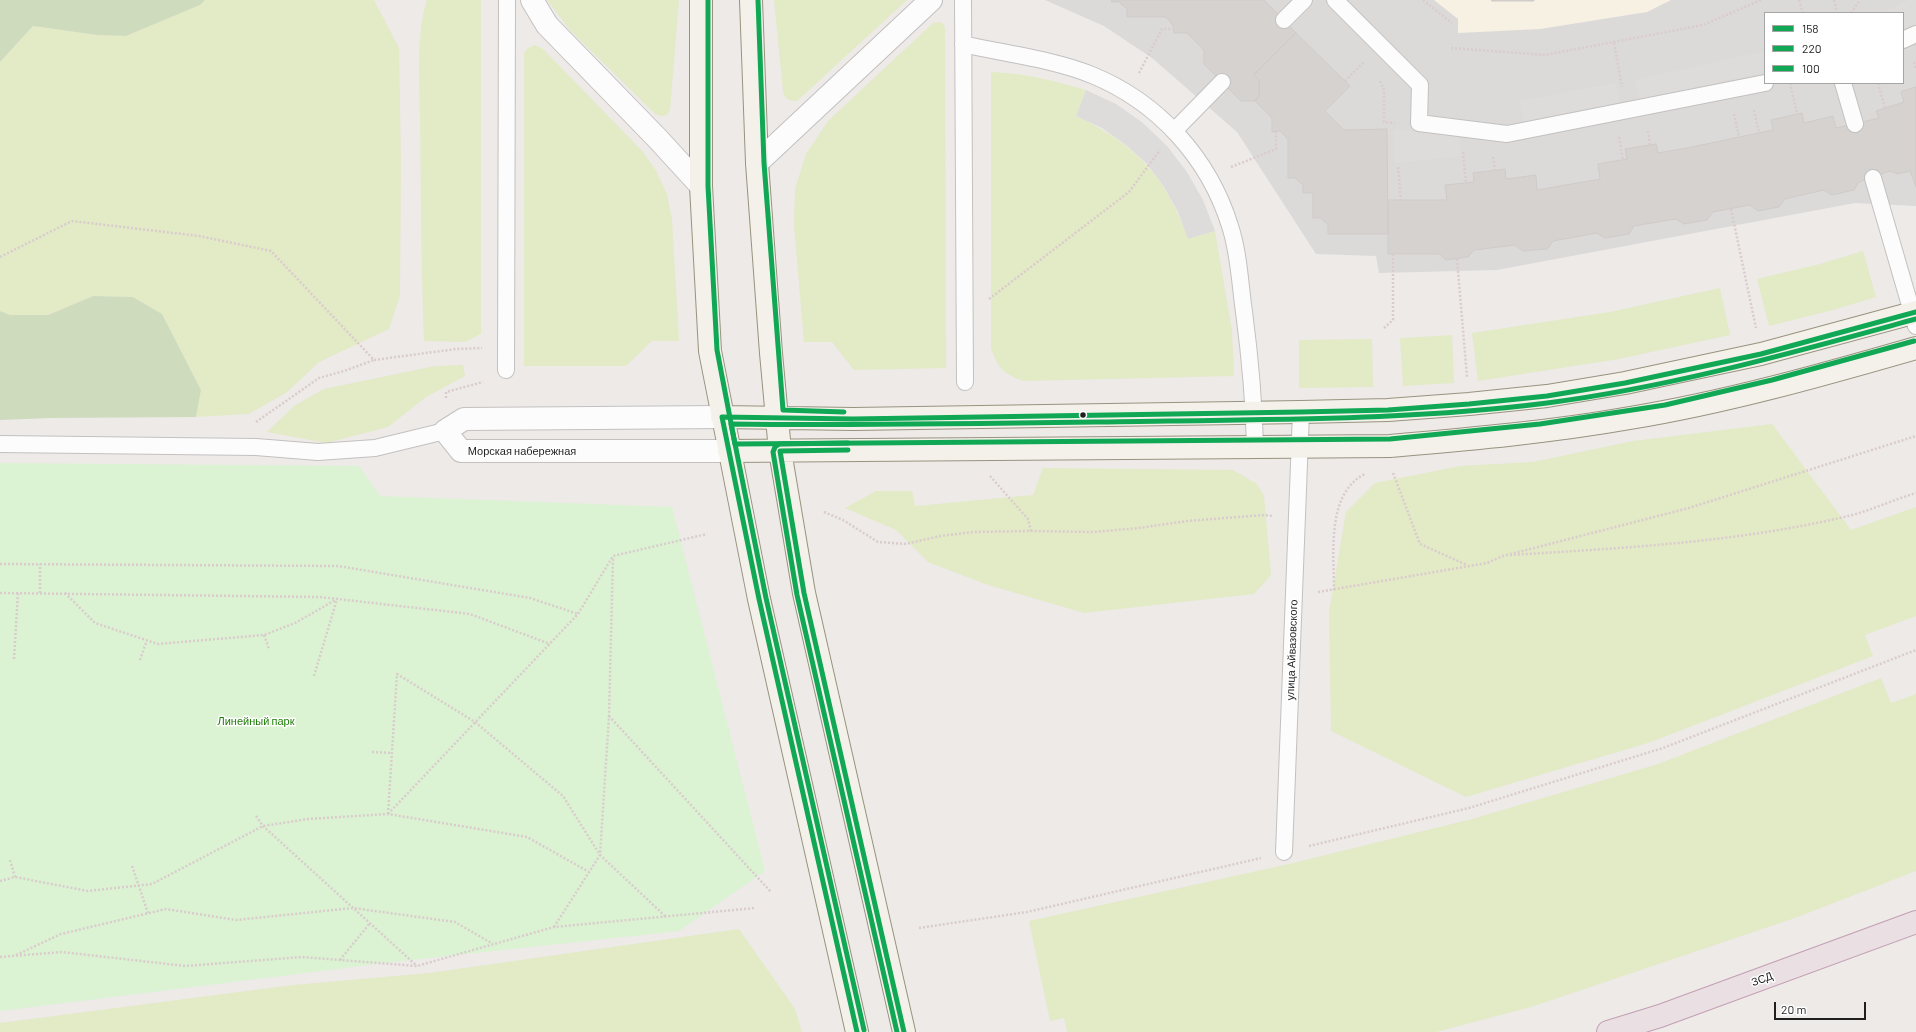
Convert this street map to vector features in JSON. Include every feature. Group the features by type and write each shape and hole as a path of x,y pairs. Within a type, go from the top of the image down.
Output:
{"highway":[{"name":"ЗСД","path":"1608,1032 1660,1016 1916,922"}],"street":[{"path":"532,0 547,25 657,138 701,186"},
{"path":"701,0 701,186 710,351 759,599 857,1032"},
{"path":"751,0 757,163 776,418 780,451 804,593 904,1032"},
{"path":"757,163 931,0"},
{"path":"445,431 464,418 722,417 853,419 1388,410 1469,404 1547,396 1625,383 1761,354 1915,317"},
{"name":"Морская набережная","path":"445,431 461,451 780,451 1390,446 1471,439 1631,418 1776,386 1916,348"}],"lane":[{"path":"506,370 507,0"},
{"path":"963,0 965,382"},
{"path":"1284,20 1304,0"},
{"path":"1334,0 1420,85 1419,123 1506,134 1764,83"},
{"path":"1904,40 1916,34"},
{"path":"963,44 1058,65 1092,75 1124,90 1153,110 1174,130 1201,163 1218,194 1230,227 1237,262 1245,321 1254,413 1255,448"},
{"path":"1174,130 1222,82"},
{"path":"1843,84 1856,124"},
{"path":"1873,178 1915,317"},
{"name":"улица Айвазовского","path":"1284,852 1301,412"},
{"path":"0,444 256,447 318,452 375,448 445,431"}],"path":[{"path":"1423,0 1452,23"},
{"path":"1451,48 1545,54 1614,43 1703,25 1761,0"},
{"path":"1799,0 1803,12"},
{"path":"1834,0 1837,12"},
{"path":"1852,12 1860,0"},
{"path":"1138,75 1162,29 1174,28"},
{"path":"1614,43 1627,111"},
{"path":"1357,58 1367,69"},
{"path":"1377,78 1384,90 1384,122 1419,123"},
{"path":"1790,84 1797,114"},
{"path":"1878,84 1885,108"},
{"path":"1460,129 1466,183"},
{"path":"985,302 1129,192 1174,130"},
{"path":"1228,168 1276,148 1276,132"},
{"path":"1398,167 1401,200"},
{"path":"1731,209 1761,354"},
{"path":"0,258 72,221 199,236 271,251 374,360"},
{"path":"1384,328 1393,320 1393,254"},
{"path":"1457,259 1469,404"},
{"path":"256,447 253,425 319,378 374,360 456,349 487,348"},
{"path":"446,392 483,382"},
{"path":"1294,596 1467,565 1487,563 1503,556 1689,508 1916,436"},
{"path":"1392,469 1406,510 1420,544 1467,565"},
{"path":"988,472 1004,493 1028,519 1031,530"},
{"path":"1334,590 1334,528 1340,501 1358,478 1371,472"},
{"path":"1503,556 1605,549 1762,532 1857,513 1916,492"},
{"path":"824,512 843,520 878,542 906,544 940,536 960,534 1031,530 1092,532 1139,528 1187,521 1264,515 1297,518"},
{"path":"388,814 578,614 614,556 707,534"},
{"path":"554,927 600,855 609,716 614,556"},
{"path":"0,564 338,566 530,598 578,614"},
{"path":"40,564 40,593"},
{"path":"0,592 320,596 470,614 550,644"},
{"path":"14,659 18,593"},
{"path":"65,593 95,623 158,644 264,635 295,623 337,599"},
{"path":"314,676 337,599"},
{"path":"264,635 269,648"},
{"path":"140,660 147,640"},
{"path":"919,928 1027,912 1469,808 1663,748 1916,650"},
{"path":"388,814 397,674 475,722 563,796 600,855 665,916"},
{"path":"609,716 771,892"},
{"path":"372,752 392,752"},
{"path":"0,881 15,877 88,891 152,884 263,826 308,819 388,814 527,837 589,872"},
{"path":"256,816 263,826 417,966"},
{"path":"10,860 15,877"},
{"path":"132,866 148,913"},
{"path":"13,956 61,934 166,909 236,920 353,908 455,922 494,944"},
{"path":"0,957 62,952 185,966 302,957 417,966 554,927 755,908"},
{"path":"339,960 370,923"}],"shaded area":[{"path":"1045,0 1916,0 1916,206 1855,203 1497,270 1379,273 1376,256 1316,254 1237,132 1152,58 1104,26"},
{"path":"1434,0 1671,0 1647,12 1540,29 1458,33 1458,19"},
{"path":"1909,0 1916,0 1916,24 1904,30 1904,12 1883,12"},
{"path":"1764,51 1764,72 1640,100 1635,80"},
{"path":"1616,83 1620,102 1524,122 1519,101"},
{"path":"1086,90 1116,104 1143,123 1167,146 1187,172 1203,200 1215,231 1188,239 1178,212 1164,187 1147,164 1126,145 1102,128 1076,116"},
{"path":"1394,130 1459,133 1461,156 1394,163"}],"green space":[{"path":"0,0 205,0 200,5 126,36 97,35 33,26 0,62"},
{"path":"205,0 374,0 399,48 401,164 400,295 389,329 319,362 287,392 249,414 196,417 201,390 162,314 133,297 93,296 48,315 10,315 0,311 0,62 33,26 97,35 126,36 200,5"},
{"path":"427,0 481,0 481,334 465,342 424,341 419,57 421,27"},
{"path":"547,0 679,0 670,110 667,115 661,116 655,114 570,30"},
{"path":"774,0 907,0 797,101 791,101 787,99 783,91"},
{"path":"939,22 944,24 945,30 946,368 854,370 832,342 804,342 794,226 795,189 806,154 828,121 933,23"},
{"path":"535,45 543,49 644,153 656,171 667,194 672,220 679,341 652,341 626,366 524,366 524,53 528,48"},
{"path":"991,72 1028,76 1086,90 1076,116 1116,138 1146,165 1159,180 1170,198 1188,239 1215,231 1232,331 1234,376 1024,381 1006,373 999,366 991,349"},
{"path":"1863,251 1876,297 1833,310 1769,326 1757,279 1820,264"},
{"path":"1720,288 1730,335 1619,359 1478,381 1472,333 1610,312"},
{"path":"93,296 133,297 162,314 201,390 196,417 52,418 0,420 0,311 10,315 48,315"},
{"path":"1452,335 1454,383 1403,386 1400,338"},
{"path":"1372,339 1373,387 1299,388 1299,340"},
{"path":"463,365 465,376 426,397 388,427 326,443 267,432 294,406 324,389 435,366"},
{"path":"1772,424 1851,530 1916,507 1916,616 1865,635 1873,656 1651,742 1466,797 1331,731 1329,612 1346,512 1375,483 1460,466 1533,462 1633,441"},
{"name":"Линейный парк","path":"0,463 359,466 380,496 672,507 765,871 679,931 393,962 0,1011"},
{"path":"1043,468 1233,470 1257,484 1264,496 1271,575 1254,594 1084,613 985,584 928,562 896,530 845,508 876,491 912,491 915,506 1033,495"},
{"path":"1881,678 1891,703 1916,694 1916,871 1795,918 1531,1007 1436,1032 1067,1032 1064,1018 1050,1021 1029,921 1289,864 1472,819 1658,764"},
{"path":"739,929 795,1009 802,1032 0,1032 0,1023 293,985 429,973"}],"building":[{"path":"1112,0 1264,0 1296,33 1254,75 1259,80 1259,96 1255,101 1241,101 1204,64 1204,50 1187,33 1174,33 1173,25 1166,17 1127,17 1127,9 1119,2 1112,2"},
{"path":"1534,0 1534,1 1492,1"},
{"path":"1296,33 1350,86 1325,111 1344,130 1387,129 1388,234 1328,234 1328,225 1321,218 1313,218 1313,193 1303,193 1303,185 1295,178 1288,178 1288,139 1280,131 1272,132 1272,118 1255,101 1259,96 1259,80 1254,75"},
{"path":"1916,87 1916,187 1910,171 1898,174 1890,171 1859,182 1854,190 1832,195 1824,190 1785,199 1779,207 1758,211 1750,205 1713,212 1707,220 1684,224 1676,219 1634,226 1629,234 1605,238 1597,233 1553,241 1547,249 1523,251 1515,245 1474,250 1468,257 1446,260 1439,254 1388,254 1388,200 1447,200 1445,185 1474,182 1473,173 1505,169 1506,179 1536,175 1537,190 1600,179 1598,164 1627,159 1625,149 1656,144 1658,153 1687,148 1773,130 1771,120 1802,113 1804,123 1833,116 1836,128 1879,118 1876,111 1904,102 1901,92"}],"transit line":[{"name":"100","path":"708,0 708,186 717,350 735,444 1390,439 1540,424 1665,405 1772,380 1914,341"},
{"name":"100","path":"758,0 764,163 783,410 844,412"},
{"name":"158","path":"857,1032 759,599 722,417 853,419 1301,412 1388,410 1469,404 1547,396 1625,383 1761,354 1916,312"},
{"name":"220","path":"864,1030 766,598 731,424 840,425 1311,419 1406,415 1500,408 1594,396 1687,378 1779,356 1916,319"},
{"name":"220","path":"848,443 779,444 775,447 773,452 797,595 897,1032"},
{"name":"158","path":"848,450 780,451 804,593 904,1032"}]}
